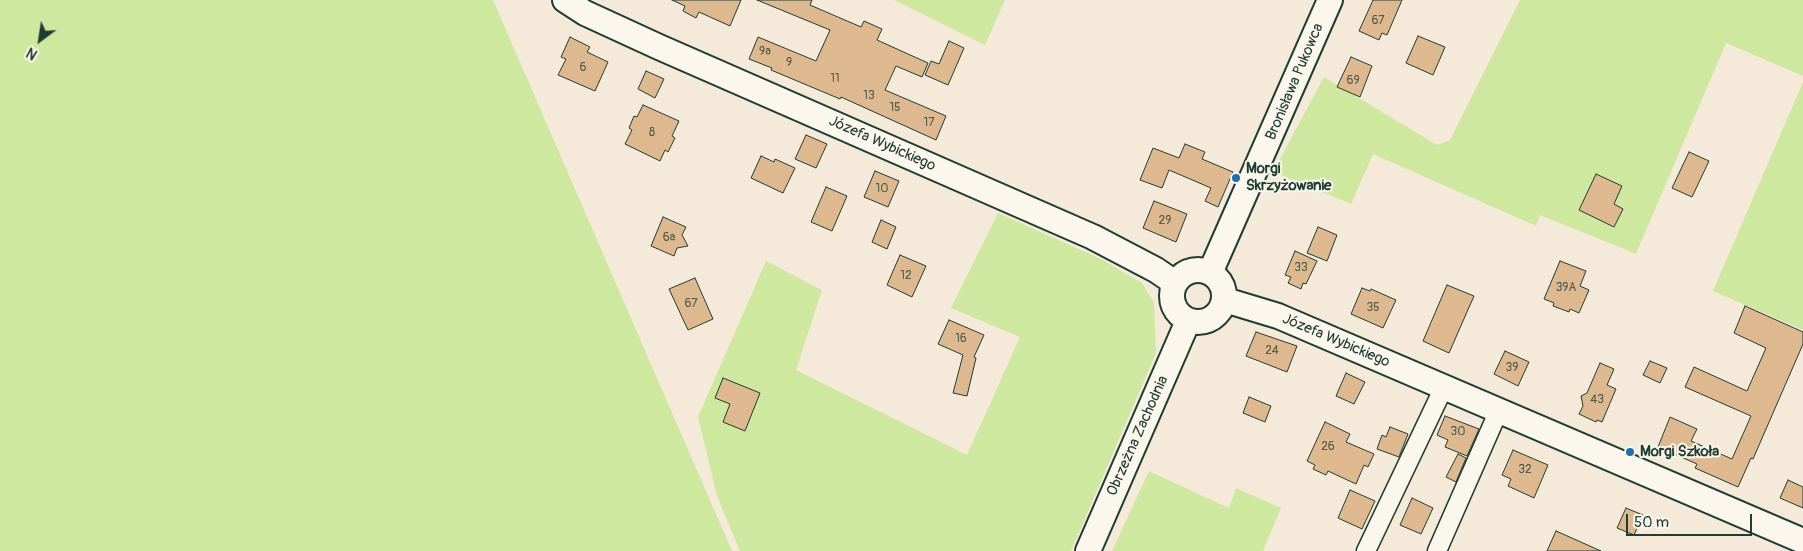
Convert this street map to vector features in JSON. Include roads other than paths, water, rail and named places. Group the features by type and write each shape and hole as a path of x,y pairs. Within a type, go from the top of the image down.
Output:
{"street":[{"name":"Józefa Wybickiego","path":"565,0 588,6 1093,237 1156,270 1176,283"},
{"name":"Bronisława Pukowca","path":"1210,273 1330,0"},
{"path":"1200,270 1210,273 1218,279 1224,289 1225,300 1221,311 1212,319 1200,323 1188,321 1179,314 1173,305 1172,294 1176,283 1190,271 1200,270"},
{"name":"Józefa Wybickiego","path":"1225,300 1278,316 1803,541"},
{"name":"Obrzeżna Zachodnia","path":"1088,551 1188,321"},
{"path":"1366,551 1444,387"},
{"path":"1437,551 1499,410"}],"place":[{"name":"Morgi Skrzyżowanie","path":"1236,178"},
{"name":"Morgi Szkoła","path":"1630,452"}]}
